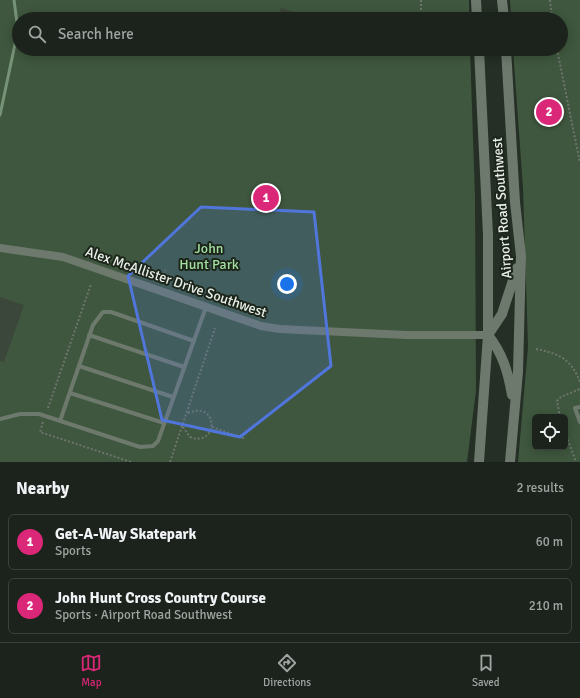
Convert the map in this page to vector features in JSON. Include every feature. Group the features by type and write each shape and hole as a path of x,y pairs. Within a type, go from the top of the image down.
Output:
{"street":[{"path":"476,0 477,12"},
{"path":"502,0 503,12"},
{"name":"Airport Road Southwest","path":"479,56 488,235 488,335 479,462"},
{"name":"Airport Road Southwest","path":"506,56 521,256 518,372 510,462"},
{"name":"Alex McAllister Drive Southwest","path":"0,248 63,257 262,326 280,329 406,335 488,335"},
{"path":"514,409 508,372 503,357 488,335 502,314 521,256"}],"lane":[{"path":"0,419 20,414 39,414 146,448 153,446 158,441 206,307"},
{"path":"60,421 90,335 97,318 103,312 111,312 194,341"},
{"path":"90,335 184,367"},
{"path":"79,366 173,397"},
{"path":"70,393 164,423"},
{"path":"580,407 575,408 580,422"}],"path":[{"path":"421,0 421,12"},
{"path":"550,0 551,12"},
{"path":"559,56 580,163"},
{"path":"161,282 165,270"},
{"path":"48,408 91,284"},
{"path":"170,462 215,328"},
{"path":"536,349 552,353 571,364 580,382"},
{"path":"559,414 557,402 561,397 580,390"},
{"path":"183,426 187,434 199,439 206,436 212,427 210,417 202,411 198,410 187,413"},
{"path":"44,420 40,432 131,462"},
{"path":"212,427 246,439"},
{"path":"568,440 576,462"}],"highlighted area":[{"path":"201,207 314,212 331,366 240,437 162,420 128,276"}],"green space":[{"name":"John Hunt Park","path":"0,0 469,0 469,12 12,12 12,56 470,56 475,197 476,390 467,462 0,462"},
{"path":"510,0 580,0 580,462 518,462 528,347 523,188 514,56 568,56 568,12 511,12"}],"building":[{"path":"281,8 295,12 280,12"},
{"path":"0,297 24,305 4,362 0,361"}],"waterway":[{"path":"14,0 16,12"},
{"path":"0,115 12,56"}],"place":[{"name":"John Hunt Cross Country Course","path":"549,112"},
{"name":"Get-A-Way Skatepark","path":"266,198"}]}
